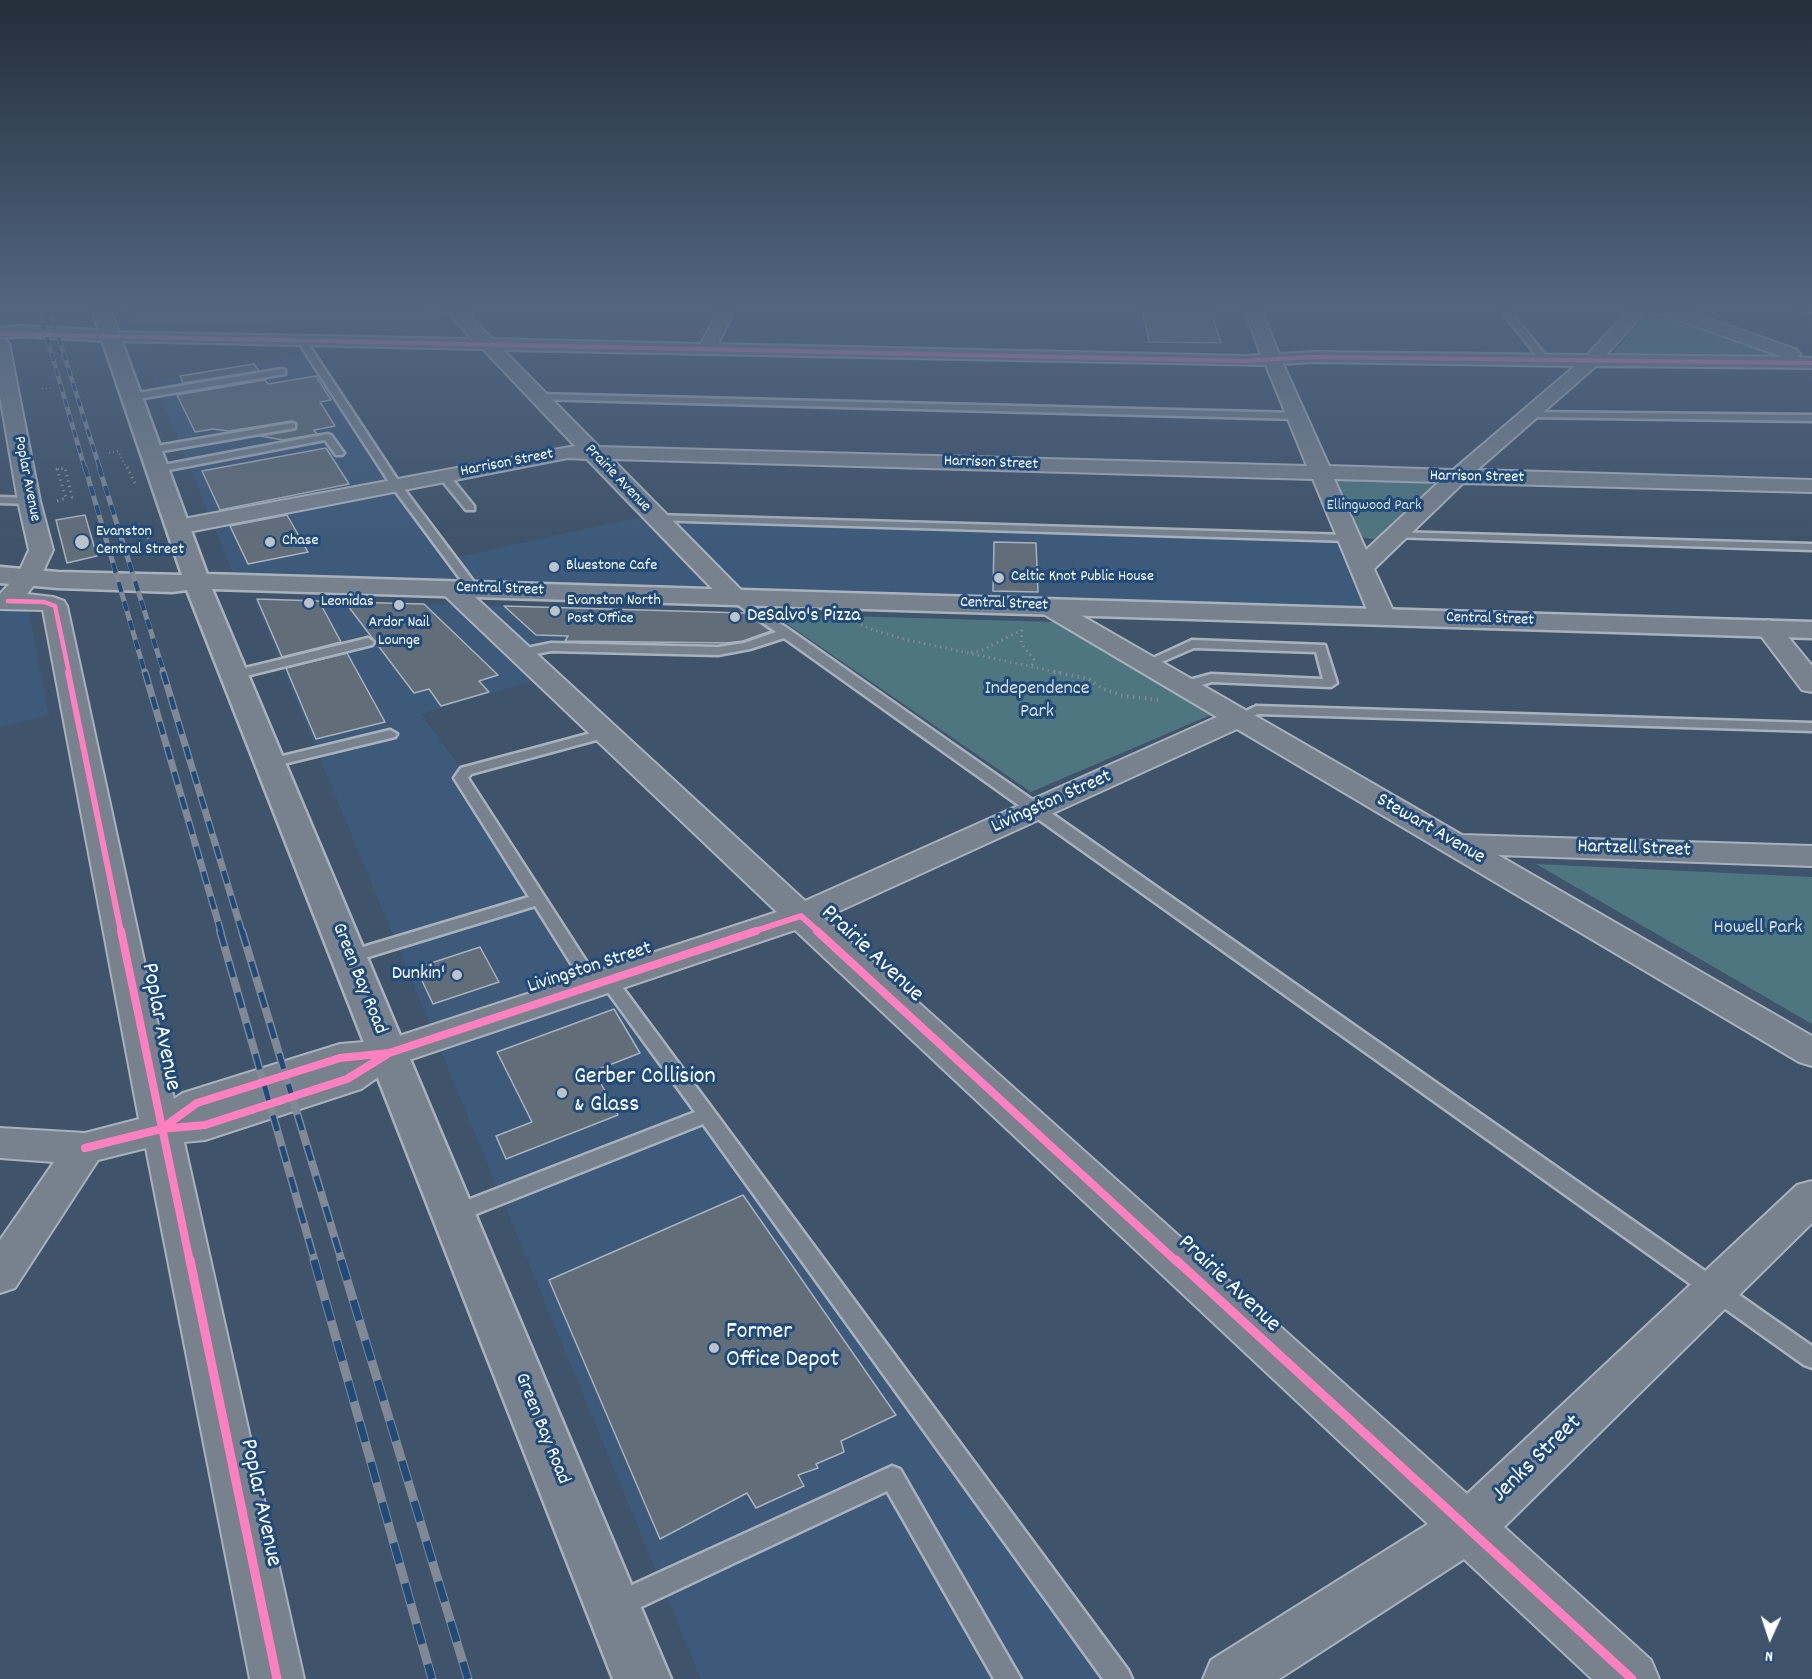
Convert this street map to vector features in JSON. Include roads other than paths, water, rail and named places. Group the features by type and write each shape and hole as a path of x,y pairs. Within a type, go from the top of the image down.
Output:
{"main road":[{"name":"Green Bay Road","path":"128,385 196,581 642,1679"},
{"name":"Central Street","path":"9,590 58,580 172,584 196,581 734,597 1038,616 1383,617 1812,630"}],"street":[{"name":"Poplar Avenue","path":"4,385 9,438 29,501 41,550 9,590 53,603 55,606 161,1129 277,1679"},
{"name":"Prairie Avenue","path":"527,385 734,597"},
{"path":"1284,385 1383,617"},
{"path":"1363,566 1457,477 1563,385"},
{"name":"Harrison Street","path":"178,527 568,452 1812,486"},
{"name":"Prairie Avenue","path":"463,589 520,653 801,916 1632,1679"},
{"name":"Stewart Avenue","path":"1038,616 1146,664 1174,693 1239,718 1812,1053"},
{"path":"1768,628 1812,684"},
{"name":"Livingston Street","path":"0,1143 85,1148 161,1129 206,1125 347,1079 389,1053 801,916 1239,718"},
{"name":"Hartzell Street","path":"1455,844 1812,856"},
{"path":"0,1275 85,1148"},
{"name":"Jenks Street","path":"1230,1679 1467,1529 1812,1197"}],"lane":[{"path":"132,397 202,385"},
{"path":"331,385 463,589"},
{"path":"538,397 1297,416"},
{"path":"1529,415 1812,418"},
{"path":"154,460 292,426"},
{"path":"154,460 328,437 339,453"},
{"path":"444,476 470,508"},
{"path":"0,500 29,501"},
{"path":"655,518 1350,538"},
{"path":"1395,535 1812,547"},
{"path":"734,597 1812,1358"},
{"path":"520,653 550,647 718,651 746,646 786,633"},
{"path":"234,675 368,642"},
{"path":"1146,664 1192,644 1321,648 1331,683 1211,678 1174,693"},
{"path":"1239,718 1256,710 1812,727"},
{"path":"606,733 466,771 461,778 538,900 707,1115 1119,1679"},
{"path":"271,764 390,734"},
{"path":"349,957 538,900"},
{"path":"454,1214 707,1115"},
{"path":"613,1607 892,1476 1008,1679"}],"railway":[{"path":"61,385 85,469"},
{"path":"74,385 100,469"},
{"path":"85,467 145,673"},
{"path":"99,467 164,673"},
{"path":"145,672 221,932"},
{"path":"163,672 242,932"},
{"path":"220,931 315,1262"},
{"path":"242,931 342,1262"},
{"path":"314,1260 432,1679"},
{"path":"341,1260 468,1679"}],"place":[{"name":"Evanston Central Street","path":"82,542"},
{"name":"Chase","path":"270,542"},
{"name":"Bluestone Cafe","path":"554,567"},
{"name":"Celtic Knot Public House","path":"999,578"},
{"name":"Leonidas","path":"309,603"},
{"name":"Ardor Nail Lounge","path":"399,605"},
{"name":"Evanston North Post Office","path":"555,611"},
{"name":"DeSalvo's Pizza","path":"735,617"},
{"name":"Dunkin'","path":"457,975"},
{"name":"Gerber Collision & Glass","path":"562,1093"},
{"name":"Former Office Depot","path":"714,1348"}],"park label":[{"name":"Ellingwood Park","path":"1374,507"},
{"name":"Independence Park","path":"1037,702"},
{"name":"Howell Park","path":"1758,929"}]}
